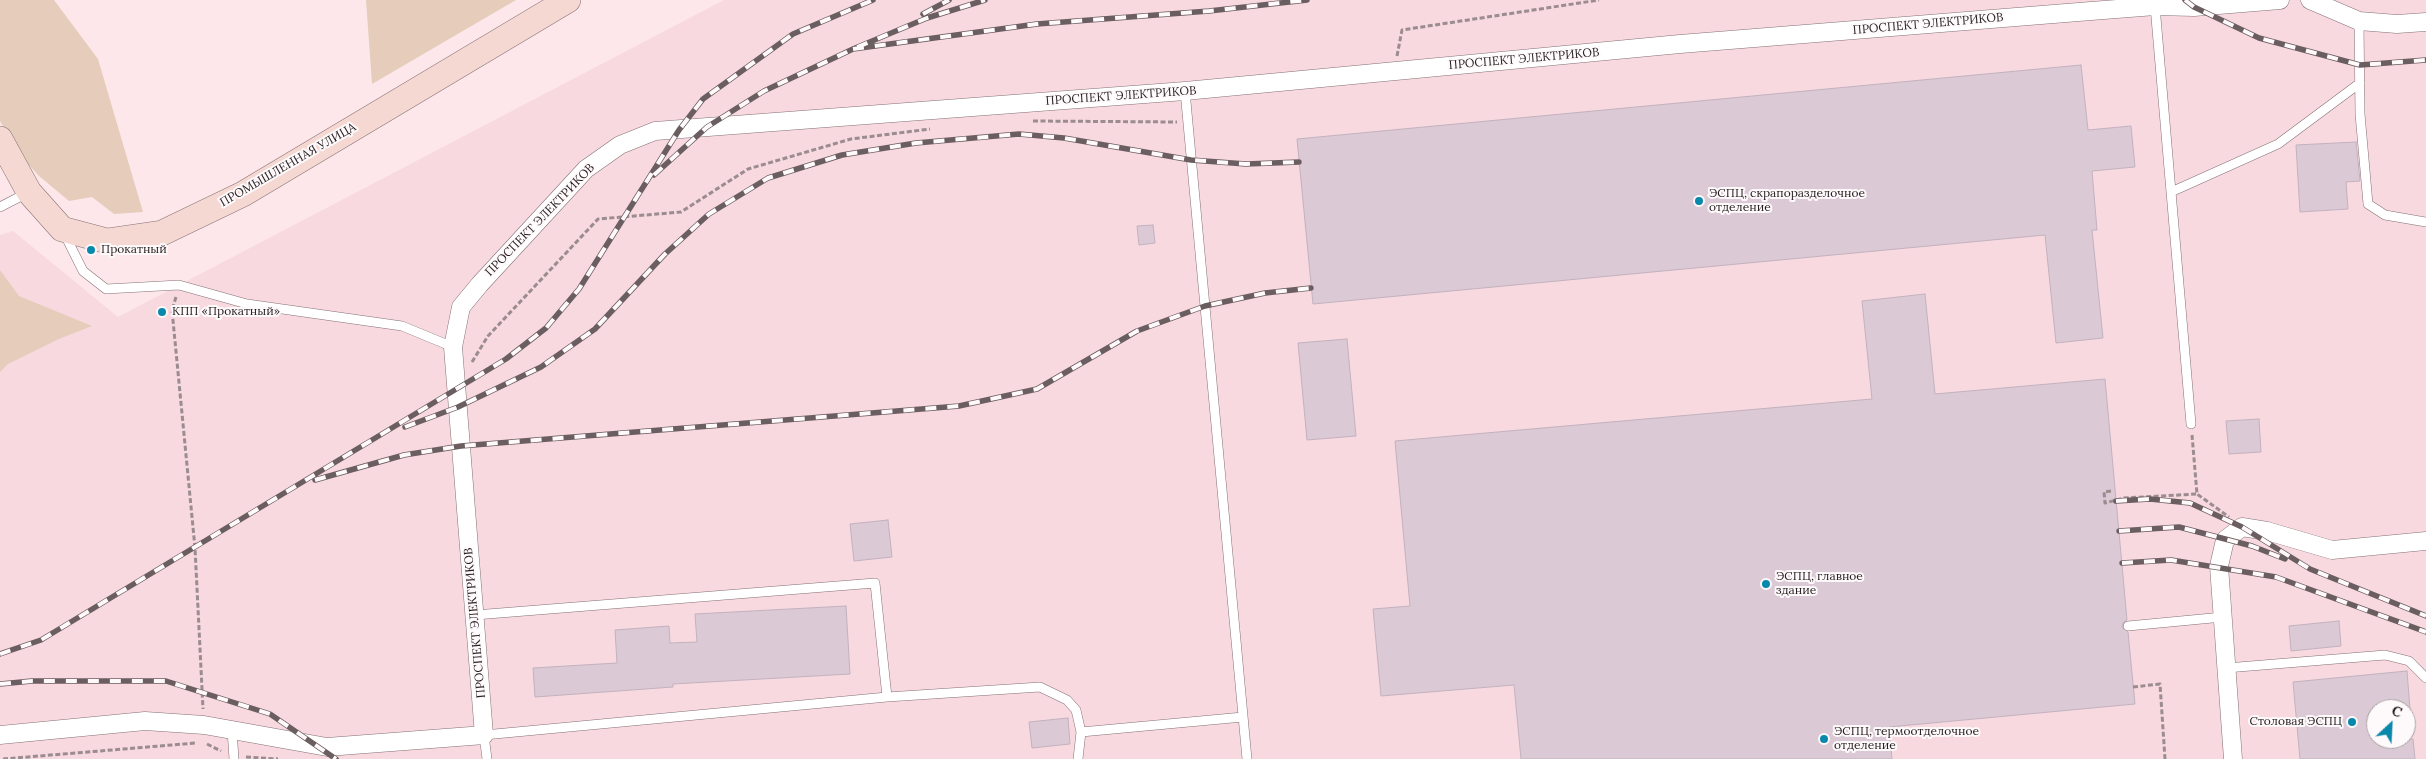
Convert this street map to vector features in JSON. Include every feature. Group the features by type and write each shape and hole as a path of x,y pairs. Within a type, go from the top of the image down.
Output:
{"street":[{"name":"ПРОМЫШЛЕННАЯ УЛИЦА","path":"62,229 107,241 162,233 243,194 568,0"},
{"name":"ПРОСПЕКТ ЭЛЕКТРИКОВ","path":"484,735 453,347 461,308 480,284 586,169 620,145 655,132 1185,92 1680,44 2155,6 2194,7 2280,0"},
{"path":"2310,0 2359,21 2396,24 2426,22"},
{"path":"0,139 29,192 62,229"},
{"path":"2233,759 2220,566 2224,540 2242,527 2267,530 2332,550 2426,541"},
{"path":"0,735 145,721 204,726 327,747 484,735"}],"lane":[{"path":"2155,6 2192,424"},
{"path":"2359,21 2360,114 2368,204 2385,215 2426,222"},
{"path":"2171,192 2278,144 2360,83"},
{"path":"1185,92 1247,759"},
{"path":"0,207 29,192"},
{"path":"62,229 82,271 106,289 179,286 247,304 402,326 453,347"},
{"path":"475,615 875,583 887,696"},
{"path":"2128,626 2223,617"},
{"path":"2226,668 2385,655 2409,661 2426,678"},
{"path":"487,759 484,735 887,696 1040,687 1067,700 1076,710 1081,732 1078,759"},
{"path":"1081,732 1243,718"},
{"path":"232,730 234,758"}],"path":[{"path":"1394,71 1402,30 1599,0"},
{"path":"1024,122 1188,122"},
{"path":"456,380 470,367 488,336 598,219 681,212 748,169 851,139 940,128"},
{"path":"179,286 172,310 195,548 204,726"},
{"path":"2192,424 2197,494"},
{"path":"2111,491 2104,492 2105,503 2124,498 2197,494 2242,527"},
{"path":"2133,687 2160,684 2165,759"},
{"path":"3,759 204,742 234,758 278,759"}],"shaded area":[{"path":"0,0 54,0 98,59 143,212 114,214 92,197 69,201 39,176 18,153 0,121"},
{"path":"366,0 516,0 372,84"},
{"path":"724,0 2426,0 2426,759 0,759 0,235 13,231 118,317"},
{"path":"0,270 19,296 92,326 59,339 8,364 0,372"}],"building":[{"name":"ЭСПЦ, скрапоразделочное отделение","path":"2081,65 2088,130 2131,126 2135,167 2092,171 2097,230 2092,230 2103,338 2056,343 2045,235 1313,304 1297,139"},
{"path":"2356,142 2360,181 2346,182 2348,209 2300,212 2296,145"},
{"path":"1153,225 1155,243 1139,245 1137,226"},
{"name":"ЭСПЦ, главное здание","path":"1925,294 1935,394 2105,379 2127,620 2123,623 2122,627 2128,632 2135,704 1889,727 1892,759 1521,759 1514,685 1381,696 1373,609 1410,606 1395,441 1872,399 1862,301"},
{"path":"1347,339 1356,436 1307,440 1298,343"},
{"path":"2259,419 2261,452 2229,454 2226,421"},
{"path":"888,520 892,557 854,561 850,524"},
{"path":"846,606 850,674 673,684 673,687 535,697 533,668 617,663 615,630 669,626 670,643 697,642 695,614"},
{"path":"2339,621 2341,646 2291,651 2289,626"},
{"path":"2407,671 2409,699 2366,699 2366,749 2414,749 2415,759 2300,759 2293,682"},
{"path":"1068,718 1070,744 1032,748 1029,722"}],"railway":[{"path":"0,654 41,640 506,359 546,328 579,289 679,130 703,99 793,34 873,0"},
{"path":"923,14 949,0"},
{"path":"654,175 707,127 764,91 853,49 927,18 985,0"},
{"path":"853,49 1037,24 1209,11 1307,0"},
{"path":"2185,0 2194,7 2259,38 2360,65 2426,60"},
{"path":"405,427 458,407 541,367 595,329 665,254 709,214 768,178 842,155 916,143 1019,134 1064,138 1191,160 1246,164 1299,162"},
{"path":"315,480 404,455 461,446 959,406 1037,389 1137,331 1205,306 1265,293 1311,288"},
{"path":"2116,501 2150,499 2190,503 2242,527 2310,569 2426,616"},
{"path":"2119,531 2179,527 2252,546 2285,559"},
{"path":"2122,563 2171,560 2276,577 2426,632"},
{"path":"0,684 32,681 166,681 270,714 336,759"}],"place":[{"name":"ЭСПЦ, скрапоразделочное отделение","path":"1699,201"},
{"name":"Прокатный","path":"91,250"},
{"name":"КПП «Прокатный»","path":"162,312"},
{"name":"ЭСПЦ, главное здание","path":"1766,584"},
{"name":"Столовая ЭСПЦ","path":"2352,722"},
{"name":"ЭСПЦ, термоотделочное отделение","path":"1824,739"}]}
